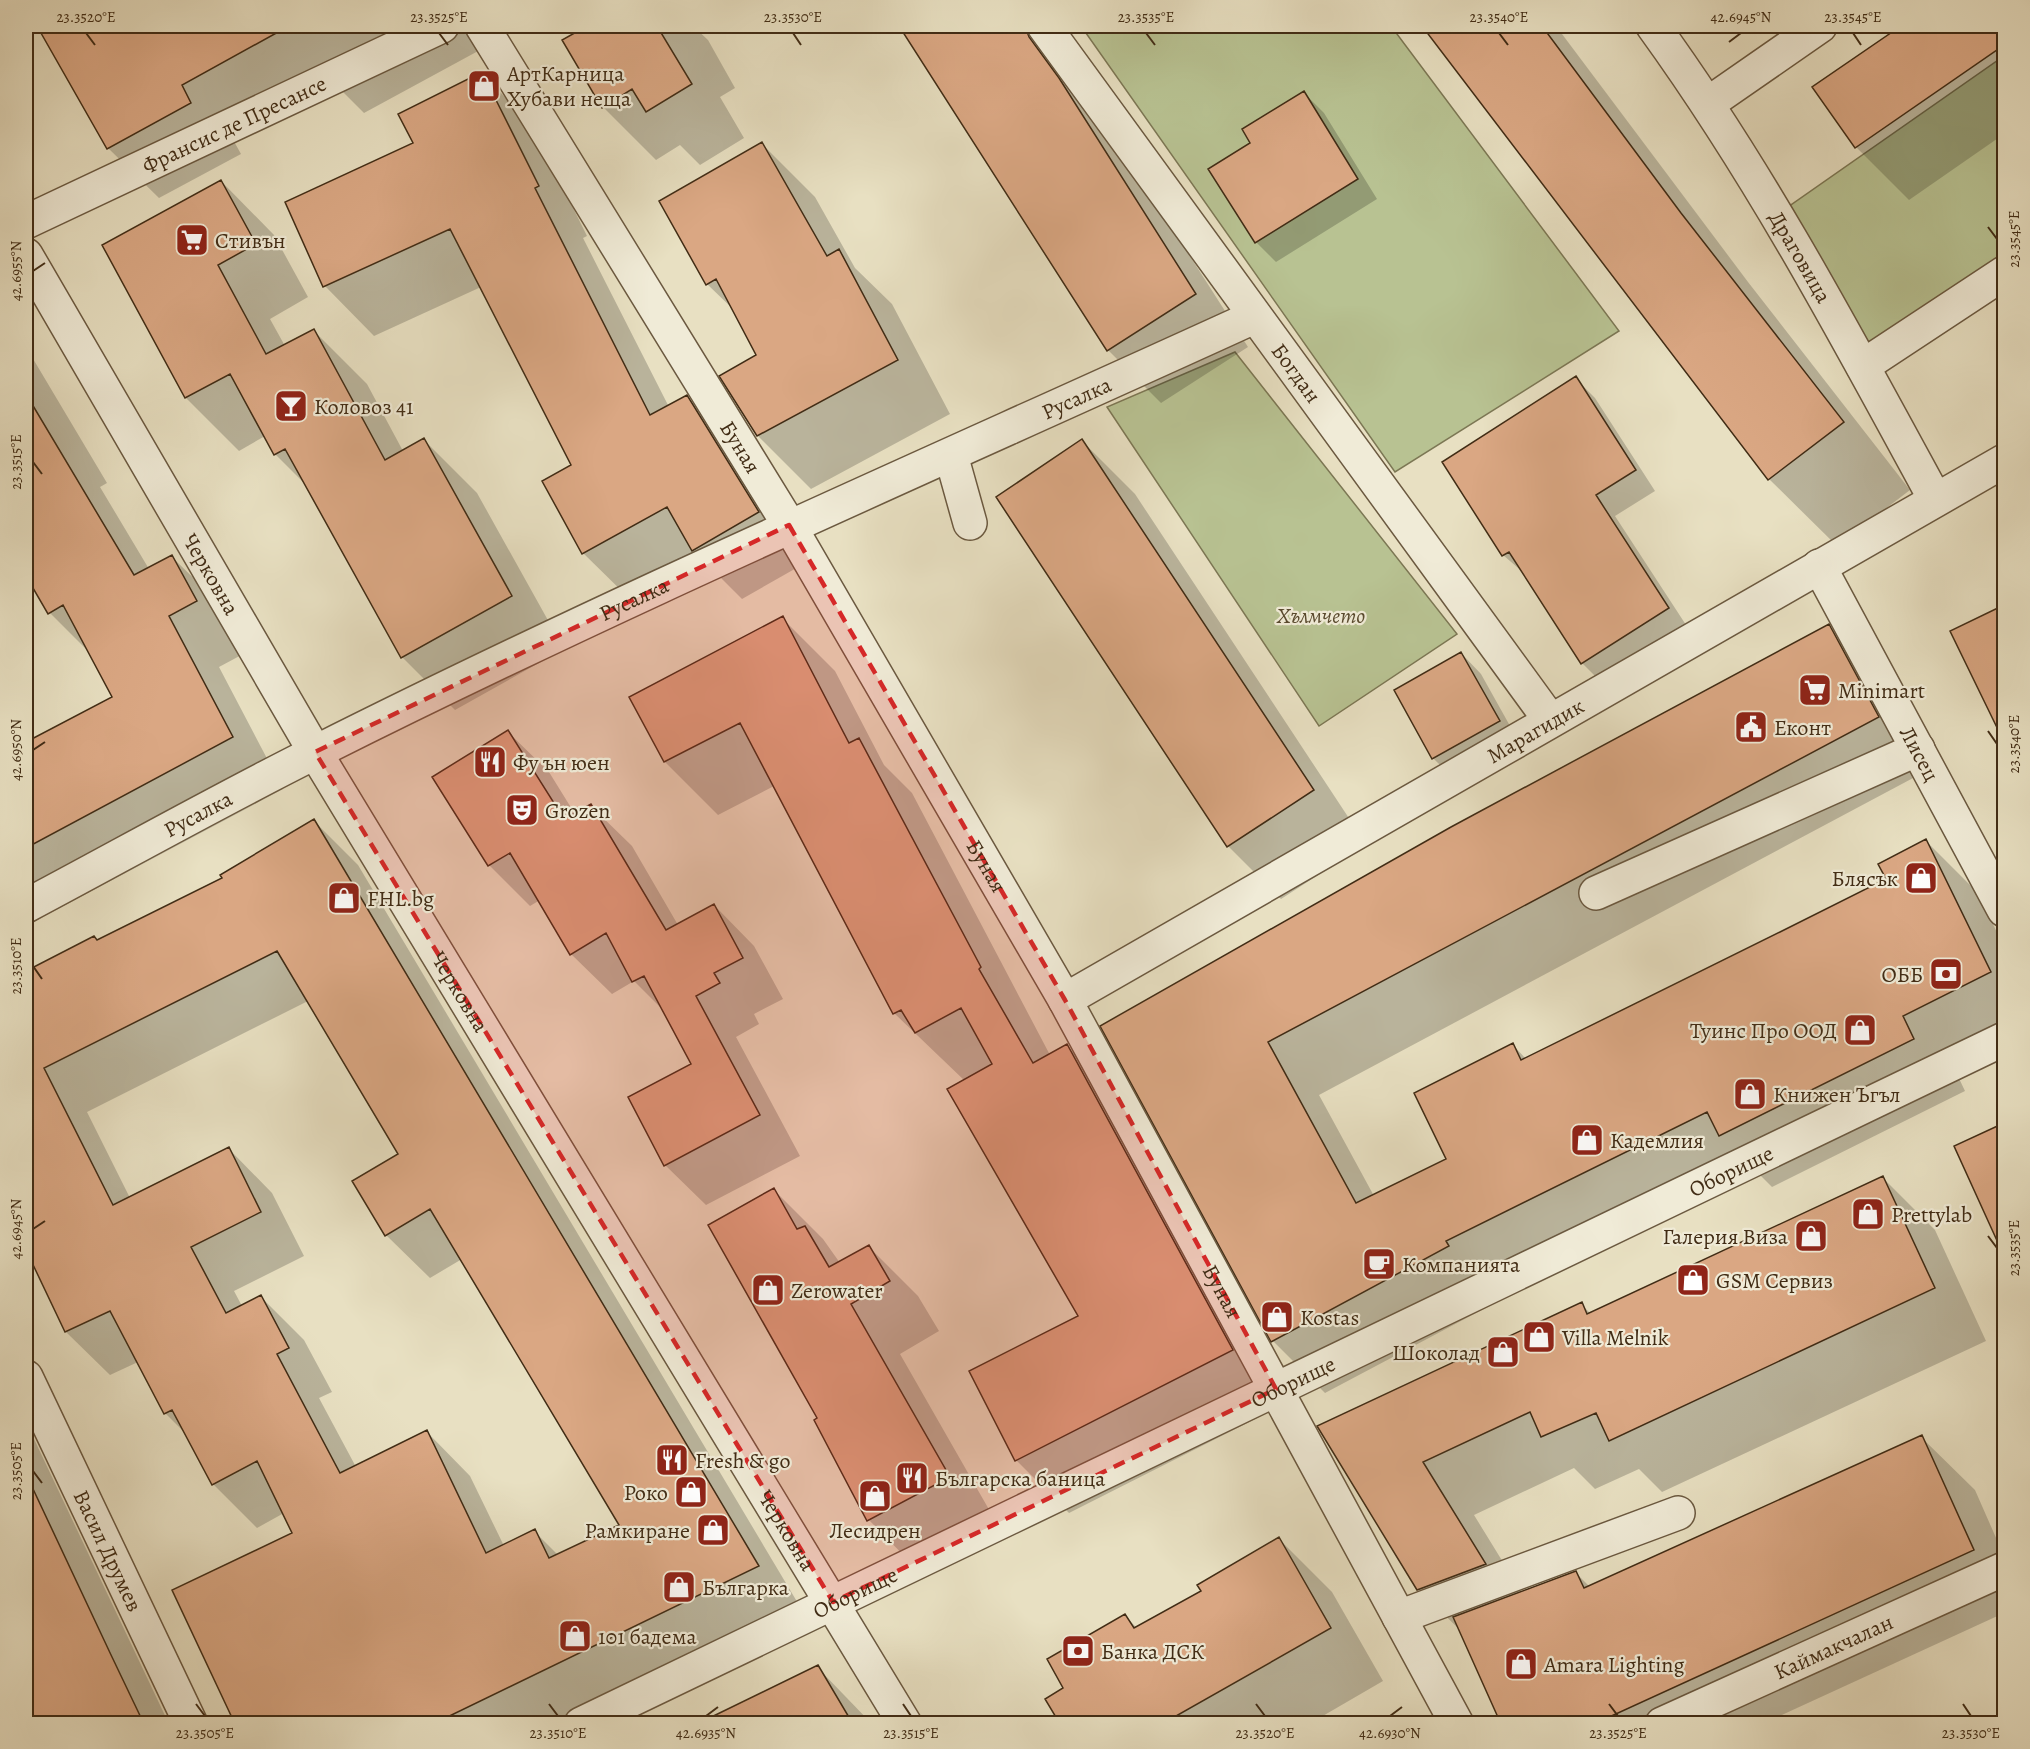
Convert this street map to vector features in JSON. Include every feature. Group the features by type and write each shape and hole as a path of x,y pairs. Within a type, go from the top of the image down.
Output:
{"street":[{"name":"Франсис де Пресансе","path":"26,222 442,26"},
{"name":"Буная","path":"482,26 789,525 1065,1000 1457,1724"},
{"name":"Богдан","path":"1044,26 1550,720"},
{"name":"Драговица","path":"1653,26 1709,103 1778,214 1935,499"},
{"path":"1709,103 1820,26"},
{"name":"Черковна","path":"26,255 315,752 905,1724"},
{"path":"1863,366 2004,273"},
{"name":"Русалка","path":"26,906 315,752 789,525 951,455 1254,317"},
{"path":"951,455 970,523"},
{"name":"Марагидик","path":"1065,1000 2004,461"},
{"name":"Лисец","path":"1819,566 2004,910"},
{"path":"1596,893 1918,749"},
{"name":"Оборище","path":"581,1724 2004,1039"},
{"name":"Васил Друмев","path":"26,1377 191,1724"},
{"path":"1399,1617 1678,1513"},
{"name":"Каймакчалан","path":"1662,1724 2004,1569"}],"highlighted area":[{"path":"789,525 1065,1000 1276,1389 833,1602 315,752"}],"green space":[{"path":"1081,26 1391,26 1619,331 1395,472"},
{"path":"2004,56 2004,273 1863,366 1778,214"},
{"name":"Хълмчето","path":"1235,352 1457,634 1319,726 1107,407"}],"building":[{"path":"37,26 289,26 182,85 191,103 107,149"},
{"path":"587,26 657,26 692,84 646,112 632,89 602,108 562,40"},
{"path":"899,26 1025,26 1029,37 1059,78 1196,294 1107,351"},
{"path":"1422,26 1542,26 1681,213 1844,422 1768,480"},
{"path":"1901,26 2004,26 2004,45 1855,148 1812,87"},
{"path":"482,72 539,186 535,188 650,415 687,395 759,512 692,551 667,507 582,554 542,481 571,465 450,229 323,287 285,202 413,143 398,114"},
{"path":"1304,91 1358,179 1255,243 1208,169 1250,143 1242,129"},
{"path":"762,142 827,256 839,249 898,360 757,436 719,376 756,355 716,279 706,285 659,201"},
{"path":"221,180 256,244 218,265 266,354 314,329 385,460 424,438 512,596 401,658 285,449 274,455 230,374 185,398 102,245"},
{"path":"1576,376 1636,470 1596,495 1669,608 1581,664 1509,552 1502,556 1442,462"},
{"path":"26,394 134,575 172,555 197,601 169,616 233,737 26,848 26,742 112,697 63,605 48,614 26,576"},
{"path":"1082,439 1314,790 1227,847 996,497"},
{"path":"2004,605 2004,742 1950,631"},
{"path":"783,616 849,743 859,738 981,967 979,969 1033,1063 1067,1044 1233,1350 1015,1461 969,1371 1078,1316 947,1089 992,1064 961,1008 915,1033 901,1010 893,1014 740,723 664,762 629,697"},
{"path":"1829,624 1879,717 1268,1042 1356,1203 1446,1159 1414,1093 1513,1043 1521,1060 1780,932 1886,879 1878,864 1926,839 1991,972 1903,1016 1914,1039 1719,1136 1707,1112 1446,1241 1449,1246 1271,1342 1100,1026 1451,827"},
{"path":"1461,652 1500,721 1432,759 1394,690"},
{"path":"508,730 564,819 591,804 666,930 714,904 743,958 714,973 720,983 696,996 760,1115 664,1166 628,1097 691,1064 644,976 632,982 606,933 570,955 510,853 488,866 432,777"},
{"path":"314,819 759,1566 433,1724 235,1724 172,1590 292,1533 257,1461 212,1485 172,1410 164,1414 110,1311 65,1332 26,1250 26,971 94,936 97,940 222,878 220,875","holes":["277,951 398,1154 352,1181 385,1236 430,1209 619,1525 549,1558 535,1529 486,1553 427,1430 340,1473 277,1354 289,1348 261,1295 226,1313 191,1247 261,1212 229,1147 113,1205 44,1068"]},
{"path":"2004,1123 2004,1256 1954,1146"},
{"path":"1883,1176 1935,1288 1609,1441 1596,1413 1541,1437 1530,1412 1423,1462 1486,1564 1417,1590 1317,1426 1582,1302 1587,1314"},
{"path":"774,1188 797,1229 805,1226 829,1267 869,1245 890,1281 851,1304 950,1477 867,1521 814,1420 817,1418 708,1225"},
{"path":"1922,1435 1974,1550 1594,1724 1501,1724 1453,1617 1576,1571 1584,1588"},
{"path":"26,1474 144,1724 37,1724 26,1700"},
{"path":"1279,1537 1331,1628 1162,1724 1060,1724 1045,1699 1063,1688 1047,1659 1125,1614 1134,1628 1201,1591 1197,1585"},
{"path":"818,1665 853,1724 697,1724"}],"place":[{"name":"АртКарница Хубави неща","path":"484,86"},
{"name":"Стивън","path":"192,240"},
{"name":"Коловоз 41","path":"291,406"},
{"name":"Minimart","path":"1815,690"},
{"name":"Еконт","path":"1751,727"},
{"name":"Фу ън юен","path":"490,762"},
{"name":"Grozen","path":"522,810"},
{"name":"Блясък","path":"1921,878"},
{"name":"FHL.bg","path":"344,898"},
{"name":"ОББ","path":"1946,974"},
{"name":"Туинс Про ООД","path":"1860,1030"},
{"name":"Книжен Ъгъл","path":"1750,1094"},
{"name":"Кадемлия","path":"1587,1140"},
{"name":"Prettylab","path":"1868,1214"},
{"name":"Галерия Виза","path":"1811,1236"},
{"name":"Компанията","path":"1379,1264"},
{"name":"GSM Сервиз","path":"1693,1280"},
{"name":"Zerowater","path":"768,1290"},
{"name":"Kostas","path":"1277,1317"},
{"name":"Villa Melnik","path":"1539,1337"},
{"name":"Шоколад","path":"1503,1352"},
{"name":"Fresh & go","path":"672,1460"},
{"name":"Българска баница","path":"912,1478"},
{"name":"Роко","path":"691,1492"},
{"name":"Лесидрен","path":"875,1496"},
{"name":"Рамкиране","path":"713,1530"},
{"name":"Българка","path":"679,1587"},
{"name":"101 бадема","path":"575,1636"},
{"name":"Банка ДСК","path":"1078,1651"},
{"name":"Amara Lighting","path":"1521,1664"}]}
